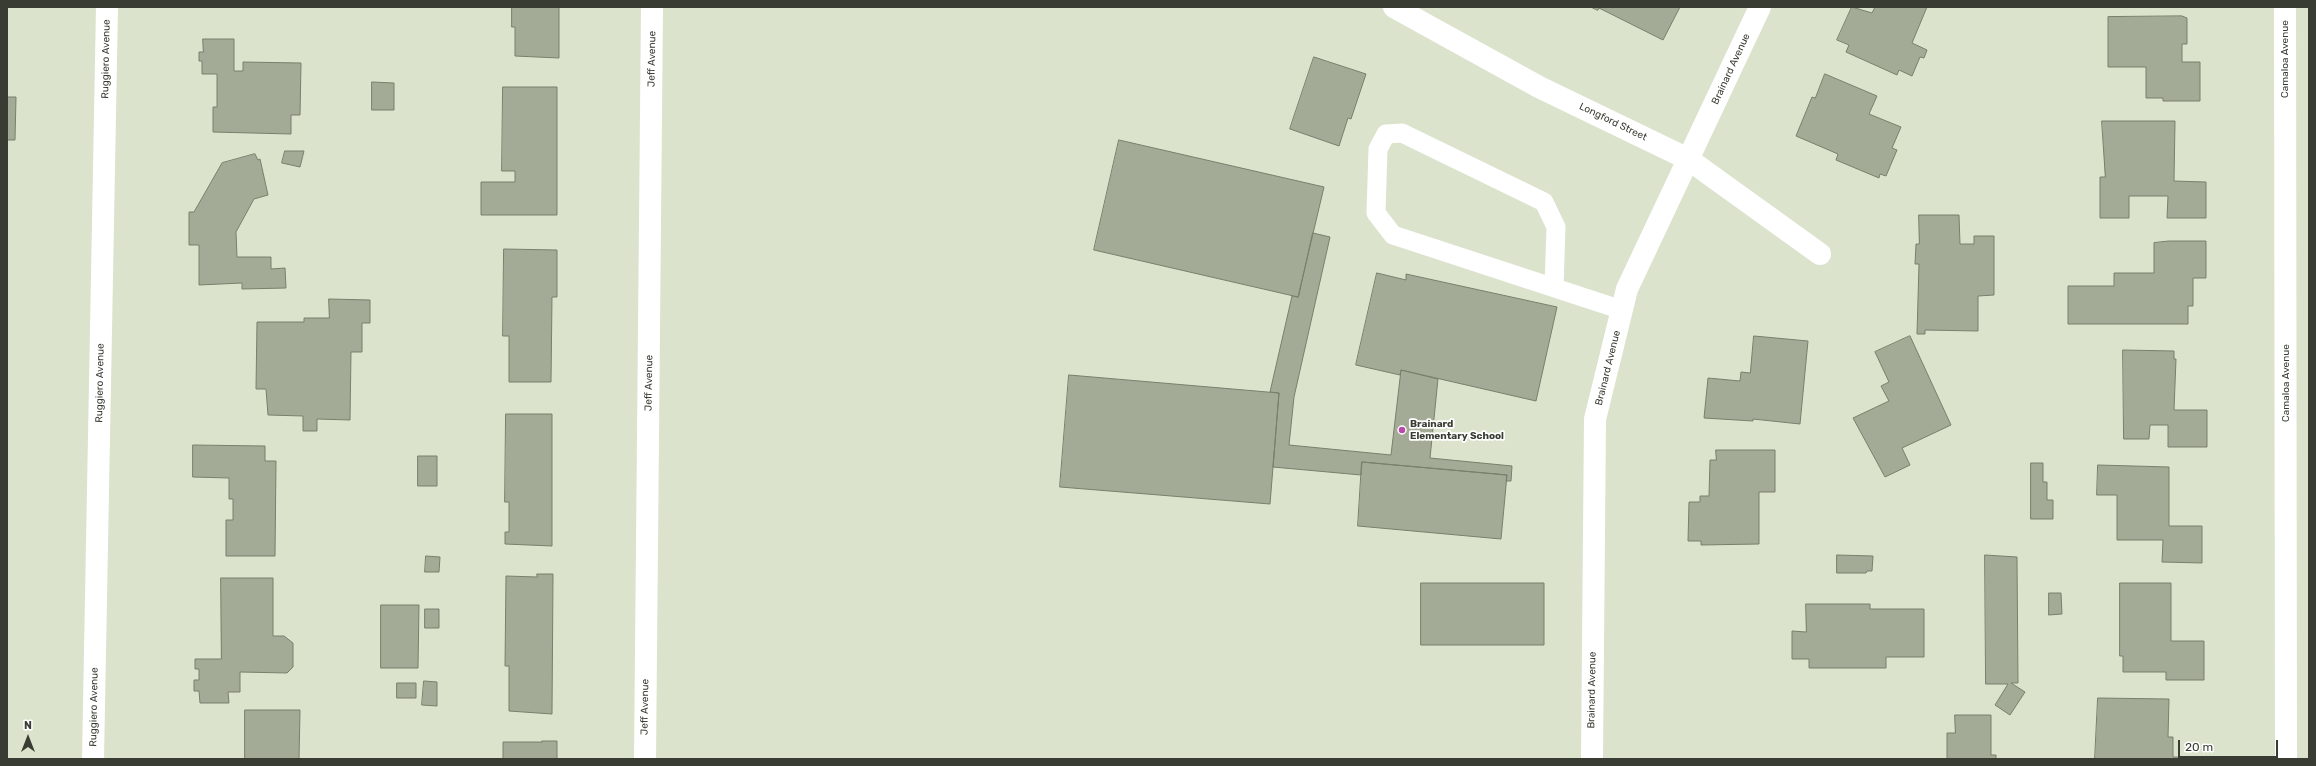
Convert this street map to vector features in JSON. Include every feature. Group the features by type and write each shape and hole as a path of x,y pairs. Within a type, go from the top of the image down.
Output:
{"street":[{"name":"Ruggiero Avenue","path":"93,759 107,7"},
{"name":"Jeff Avenue","path":"645,759 652,7"},
{"name":"Longford Street","path":"1394,7 1539,87 1688,159 1820,254"},
{"name":"Brainard Avenue","path":"1592,759 1595,419 1627,290 1760,7"},
{"name":"Camaloa Avenue","path":"2285,7 2286,759"}],"lane":[{"path":"1554,287 1556,226 1544,202 1402,133 1386,134 1378,149 1376,213 1393,235 1622,310"}],"building":[{"path":"512,7 559,7 559,58 515,56 515,27 512,27"},
{"path":"1591,7 1680,7 1663,40 1599,8 1598,10"},
{"path":"1852,7 1872,13 1875,7 1927,7 1912,43 1927,50 1924,58 1920,57 1912,76 1899,70 1897,75 1846,52 1849,45 1837,40"},
{"path":"2182,16 2187,18 2187,44 2182,44 2182,62 2200,62 2200,101 2163,101 2163,98 2146,98 2146,67 2108,67 2108,17"},
{"path":"203,39 234,39 234,71 243,71 243,62 301,63 300,115 291,115 291,134 213,132 213,107 217,107 217,74 202,74 202,61 199,61 199,52 203,52"},
{"path":"1314,57 1366,74 1351,119 1348,118 1339,146 1290,129"},
{"path":"1825,74 1877,96 1869,114 1901,127 1892,148 1897,150 1886,176 1880,174 1879,178 1836,160 1838,154 1796,136 1812,97 1815,98"},
{"path":"372,82 394,83 394,110 372,110"},
{"path":"503,87 557,87 557,215 481,215 481,182 515,182 515,171 502,171"},
{"path":"7,97 16,97 15,140 7,140"},
{"path":"2102,121 2175,121 2174,181 2206,182 2206,218 2167,218 2168,196 2129,196 2129,218 2100,218 2100,177 2105,177"},
{"path":"1119,140 1324,187 1298,297 1094,250"},
{"path":"285,151 304,151 300,167 282,163"},
{"path":"255,154 258,160 260,159 268,195 254,199 236,232 237,257 271,257 271,269 285,268 286,288 242,289 242,283 199,285 199,245 189,245 189,212 194,212 222,163"},
{"path":"1919,215 1959,215 1960,244 1974,244 1974,236 1994,236 1994,295 1978,296 1978,331 1925,330 1925,334 1917,334 1919,264 1915,264 1916,244 1919,244"},
{"path":"1313,233 1330,237 1294,397 1289,445 1391,455 1401,370 1438,379 1430,458 1512,466 1511,481 1506,481 1507,475 1362,462 1361,475 1273,467 1279,393 1270,392 1292,296 1298,297"},
{"path":"2169,241 2206,241 2206,278 2193,278 2193,306 2188,306 2188,324 2068,324 2068,286 2114,286 2114,273 2154,273 2154,243"},
{"path":"504,249 557,250 557,297 552,297 551,382 509,382 509,336 503,336"},
{"path":"1377,273 1406,280 1406,274 1557,307 1536,401 1401,370 1400,375 1356,365"},
{"path":"329,299 370,300 370,323 362,323 362,352 351,352 350,420 317,419 317,431 303,431 303,416 268,415 266,389 256,389 257,322 304,322 304,318 329,318"},
{"path":"1754,336 1808,341 1800,424 1753,419 1753,421 1704,418 1708,378 1740,381 1741,372 1750,373"},
{"path":"1910,336 1951,425 1902,448 1910,465 1885,477 1853,418 1889,401 1881,386 1889,382 1875,352"},
{"path":"2123,350 2174,351 2174,359 2176,359 2174,410 2207,410 2207,447 2168,447 2168,425 2150,425 2149,439 2124,439"},
{"path":"1069,375 1279,393 1270,504 1060,487"},
{"path":"506,414 552,414 552,546 505,544 505,532 509,532 509,502 505,502"},
{"path":"193,445 265,446 265,461 276,461 275,556 226,556 226,520 233,520 233,499 229,499 229,478 193,477"},
{"path":"1716,450 1775,450 1775,492 1759,492 1759,544 1701,545 1701,541 1688,541 1689,502 1700,502 1700,496 1709,496 1710,460 1716,460"},
{"path":"418,456 437,456 437,486 418,486"},
{"path":"1362,462 1507,475 1501,539 1358,526"},
{"path":"2031,463 2043,463 2043,482 2047,482 2047,500 2053,500 2053,519 2031,519"},
{"path":"2098,465 2169,467 2169,526 2202,526 2202,563 2162,562 2163,540 2117,540 2117,495 2097,495"},
{"path":"1837,555 1873,556 1872,571 1867,571 1866,573 1837,573"},
{"path":"1985,555 2017,557 2018,683 2011,683 2025,692 2010,715 1995,705 2008,684 1986,684"},
{"path":"426,556 440,557 439,572 425,572"},
{"path":"537,574 553,574 552,714 509,711 509,666 505,666 506,576 537,577"},
{"path":"221,578 273,578 273,636 284,636 293,643 293,667 287,673 240,672 240,692 228,692 229,703 200,703 199,691 194,691 194,680 199,680 199,669 195,669 195,659 221,659"},
{"path":"1421,583 1544,583 1544,645 1421,645"},
{"path":"2120,583 2171,583 2171,641 2204,641 2204,680 2166,680 2166,672 2123,672 2123,656 2120,656"},
{"path":"2049,593 2061,593 2062,614 2049,615"},
{"path":"1806,604 1870,604 1870,609 1924,609 1924,657 1886,657 1886,668 1809,668 1809,659 1792,659 1792,631 1806,632"},
{"path":"381,605 419,605 418,668 381,668"},
{"path":"425,609 439,609 439,628 425,628"},
{"path":"424,681 437,682 437,706 422,705"},
{"path":"397,683 416,683 416,698 397,698"},
{"path":"2098,698 2169,699 2168,737 2173,737 2173,757 2201,757 2201,759 2095,759"},
{"path":"245,710 300,710 299,759 245,759"},
{"path":"1955,715 1991,715 1991,755 1996,755 1996,759 1947,759 1947,733 1955,733"},
{"path":"557,741 557,759 503,759 503,742"}],"place":[{"name":"Brainard Elementary School","path":"1402,430"}]}
